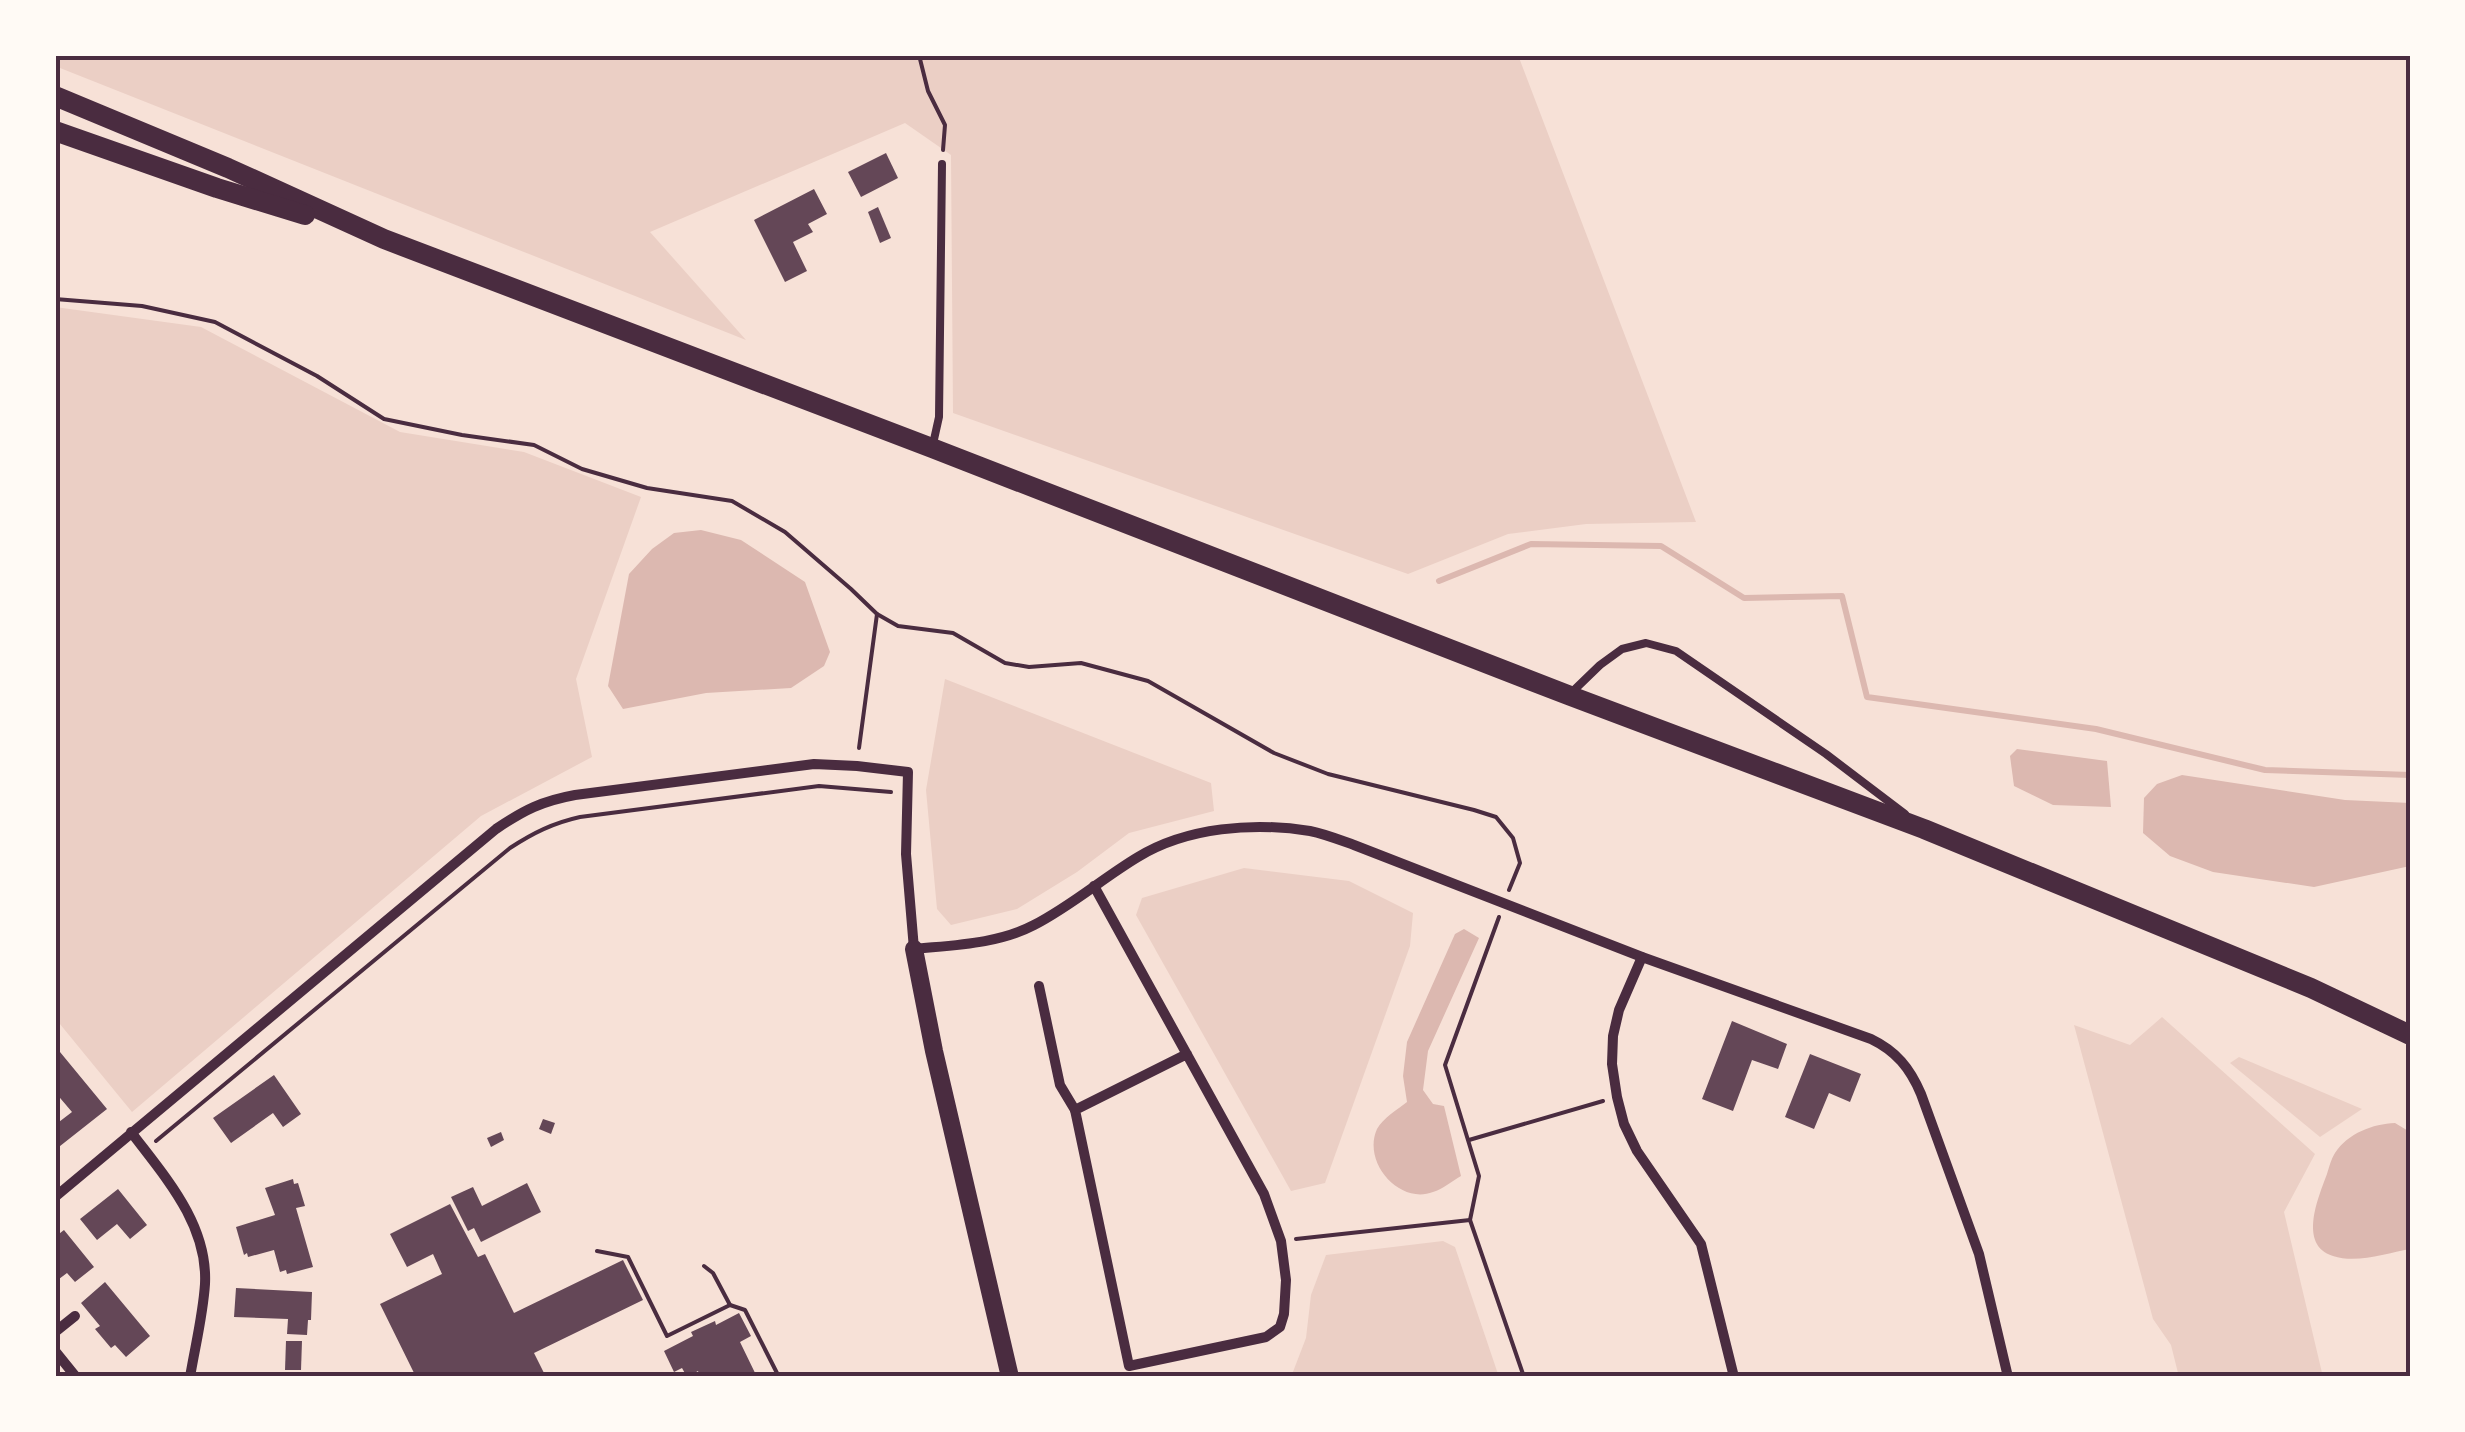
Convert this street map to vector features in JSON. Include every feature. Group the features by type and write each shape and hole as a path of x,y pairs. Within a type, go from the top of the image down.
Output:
{"main road":[{"path":"55,96 384,239 1924,829 2292,980 2410,1034"},
{"path":"55,131 217,188 384,239"}],"street":[{"path":"55,1197 496,829 523,811 546,800 575,795 814,764 908,772 906,854 914,948 1010,1377"},
{"path":"914,948 981,942 1032,926 1142,855 1190,836 1231,828 1272,827 1313,832 1354,844 1642,957 1871,1039 1901,1060 1921,1094 1980,1254 2008,1377"},
{"path":"1040,986 1060,1085 1076,1110 1129,1366 1266,1337 1280,1327 1286,1280 1281,1241 1264,1194 1094,886"},
{"path":"1642,957 1619,1010 1613,1036 1617,1096 1636,1151 1700,1244 1734,1377"},
{"path":"1076,1110 1187,1054"},
{"path":"131,1132 184,1204 202,1249 205,1282 190,1377"},
{"path":"55,1332 75,1316"},
{"path":"55,1351 76,1377"}],"lane":[{"path":"932,448 938,417 942,164"},
{"path":"1568,695 1622,649 1646,643 1676,651 1826,754 1924,829"}],"path":[{"path":"920,55 928,91 946,125 942,164"},
{"path":"55,299 142,306 215,322 317,376 384,419 534,445 582,469 647,488 732,501 785,532 877,614 898,626 921,628"},
{"path":"856,766 877,614"},
{"path":"145,1150 510,848 536,831 580,817 819,786 907,794"},
{"path":"1468,1140 1617,1096"},
{"path":"1281,1241 1470,1220 1524,1377"},
{"path":"597,1252 628,1258 667,1336 730,1305 745,1310 780,1377"},
{"path":"704,1266 714,1272 730,1305"}],"shaded area":[{"path":"55,55 1518,55 1696,522 1586,524 1508,534 1408,574 953,413 951,155 905,123 650,232 746,340 55,66"},
{"path":"55,307 201,327 400,432 524,452 641,497 576,679 592,757 481,816 132,1112 55,1018"},
{"path":"701,530 741,540 805,582 830,652 824,666 791,688 706,693 623,709 608,686 629,574 674,533"},
{"path":"945,679 1211,783 1214,811 1129,833 1077,872 1017,909 951,925 937,909 926,790"},
{"path":"2017,749 2107,761 2111,807 2053,805 2014,786 2010,756"},
{"path":"2182,775 2345,800 2410,803 2410,866 2314,887 2213,872 2170,856 2143,833 2144,798 2157,784"},
{"path":"1244,868 1349,881 1413,913 1410,946 1325,1183 1291,1191 1136,915 1142,898"},
{"path":"1464,929 1479,938 1428,1051 1423,1090 1433,1104 1444,1106 1461,1176 1433,1192 1408,1192 1396,1186 1379,1167 1374,1142 1380,1125 1407,1102 1403,1076 1407,1042 1455,934"},
{"path":"2162,1017 2315,1154 2284,1212 2323,1377 2179,1377 2171,1345 2153,1319 2074,1025 2130,1045"},
{"path":"2239,1057 2362,1109 2320,1137 2230,1063"},
{"path":"2395,1123 2410,1132 2410,1249 2362,1258 2333,1256 2322,1250 2313,1232 2316,1208 2332,1158 2354,1135"},
{"path":"1443,1241 1455,1247 1499,1377 1291,1377 1306,1338 1311,1295 1326,1255"}],"building":[{"path":"886,153 898,178 861,197 848,172"},
{"path":"814,189 827,214 808,224 813,232 793,242 807,271 785,282 754,220"},
{"path":"878,207 891,238 880,243 868,212"},
{"path":"1732,1021 1787,1044 1778,1069 1752,1060 1733,1111 1702,1099"},
{"path":"60,1052 107,1109 55,1150 55,1125 72,1112 55,1092 55,1056"},
{"path":"1810,1054 1861,1074 1850,1102 1829,1093 1814,1129 1785,1117"},
{"path":"274,1075 301,1114 283,1127 273,1113 231,1143 213,1118"},
{"path":"543,1119 555,1123 551,1134 539,1129"},
{"path":"501,1132 504,1140 491,1147 487,1138"},
{"path":"293,1179 305,1206 296,1208 313,1267 287,1274 286,1270 280,1272 274,1250 244,1255 236,1227 275,1215 265,1188"},
{"path":"527,1183 541,1212 481,1242 474,1228 468,1231 451,1197 473,1187 482,1206"},
{"path":"118,1189 147,1225 130,1239 117,1224 97,1240 80,1219"},
{"path":"450,1204 478,1257 485,1254 514,1313 623,1260 643,1300 534,1353 546,1377 416,1377 380,1304 442,1274 433,1254 407,1267 390,1234"},
{"path":"64,1230 94,1267 75,1282 67,1273 55,1282 55,1237"},
{"path":"105,1282 150,1336 126,1357 115,1345 111,1348 95,1329 100,1326 81,1303"},
{"path":"236,1288 312,1292 307,1335 287,1334 288,1319 234,1317"},
{"path":"739,1313 751,1336 740,1342 757,1377 716,1377 698,1371 687,1377 682,1368 674,1372 664,1351 693,1336 691,1332"},
{"path":"286,1341 302,1341 301,1370 285,1370"}],"waterway":[{"path":"1439,581 1531,544 1661,546 1744,598 1842,596 1867,697 2096,729 2265,770 2410,775"}]}
